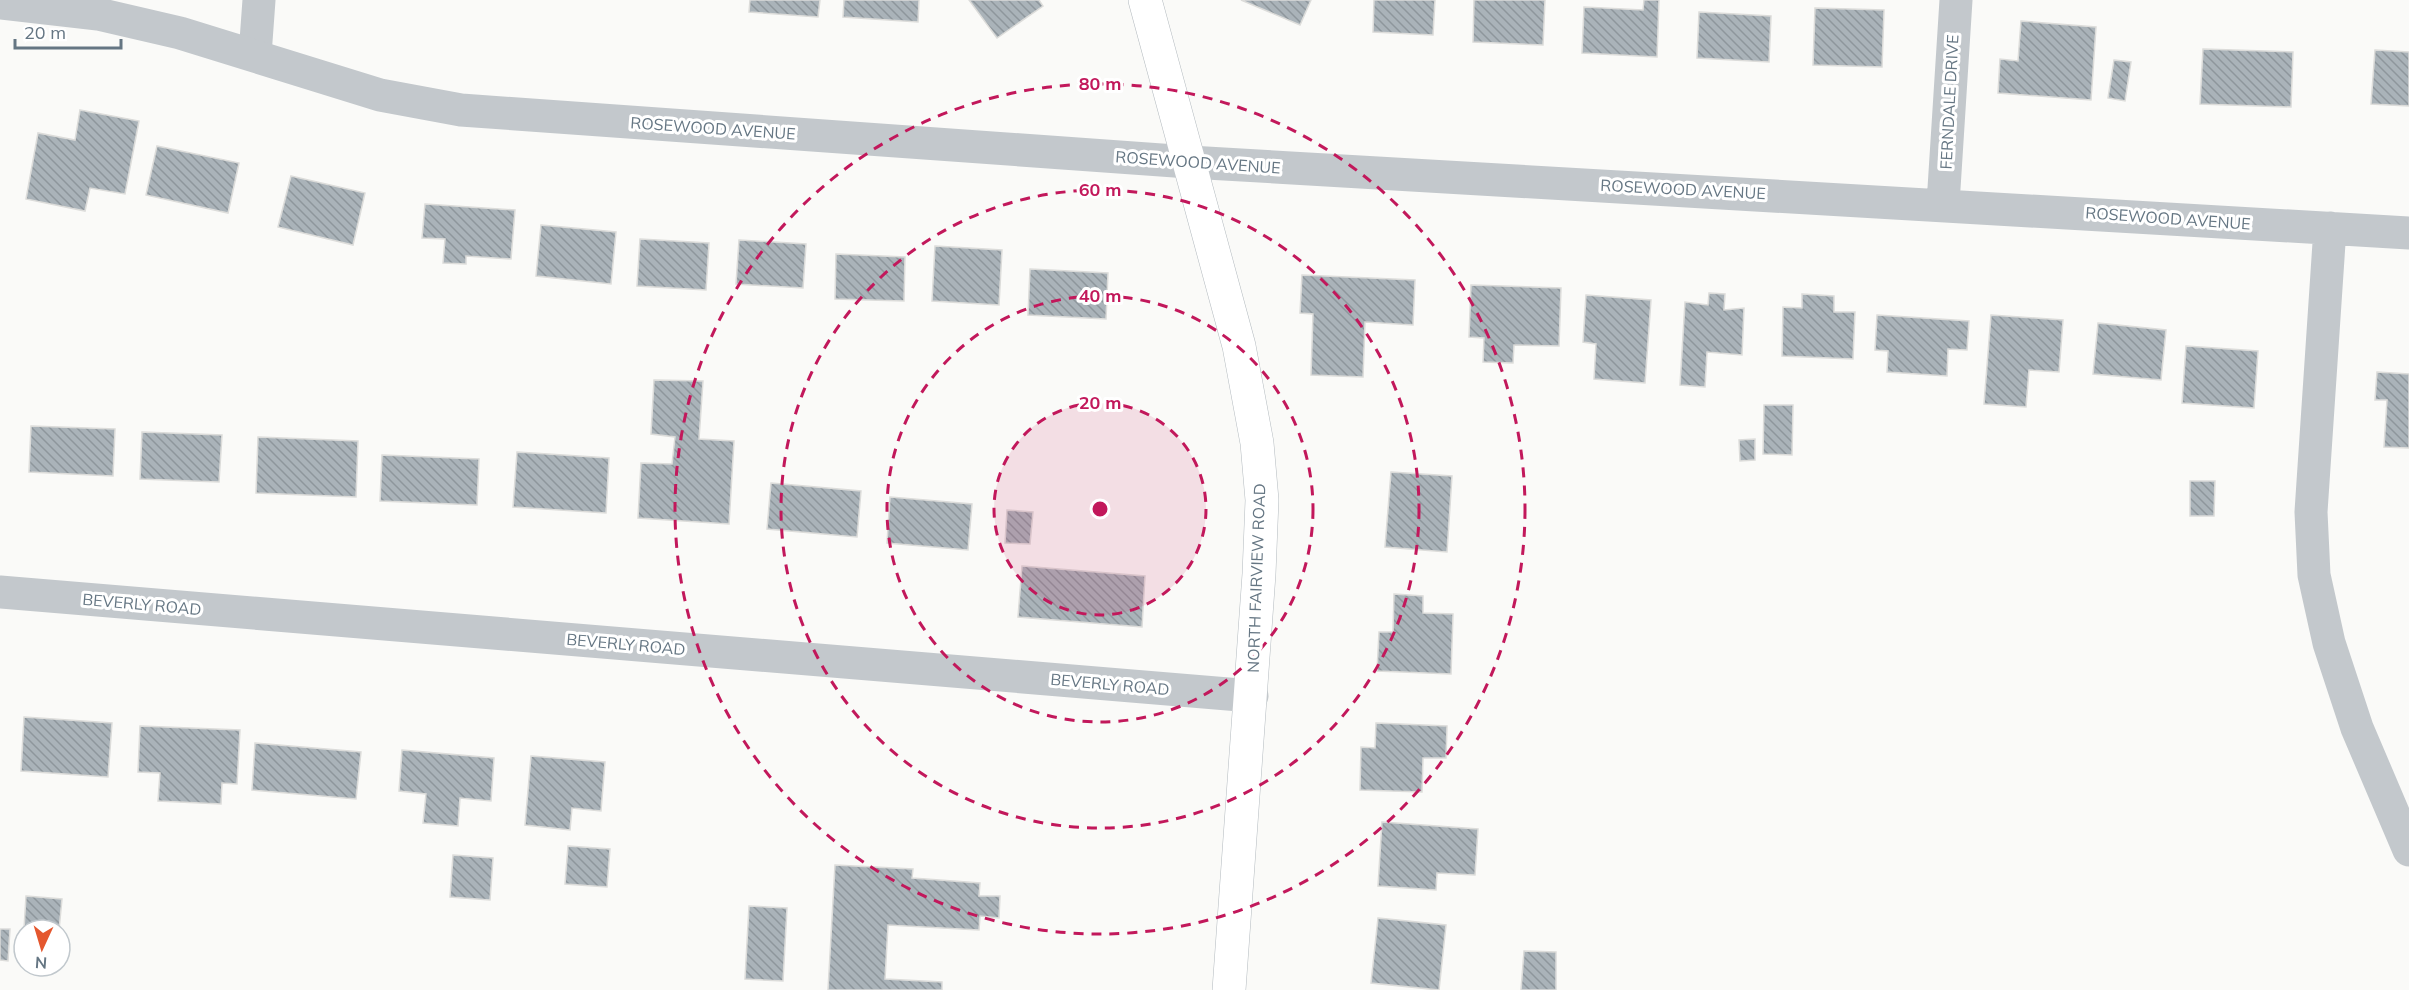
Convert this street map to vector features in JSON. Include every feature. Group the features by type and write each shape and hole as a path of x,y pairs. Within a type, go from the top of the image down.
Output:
{"main road":[{"name":"NORTH FAIRVIEW ROAD","path":"1145,0 1239,346 1257,443 1262,500 1252,696 1228,990"}],"street":[{"path":"255,55 259,0"},
{"name":"FERNDALE DRIVE","path":"1943,204 1956,0"},
{"name":"ROSEWOOD AVENUE","path":"0,3 98,14 255,55 380,95 461,110 1189,162 1943,204 2409,233"},
{"path":"2331,228 2311,512 2314,575 2329,643 2357,728 2409,850"},
{"name":"BEVERLY ROAD","path":"0,592 1252,696"}],"building":[{"path":"750,0 820,0 818,17 749,12"},
{"path":"844,0 919,0 918,22 843,17"},
{"path":"969,0 1039,0 1043,6 997,38"},
{"path":"1241,0 1311,0 1300,25"},
{"path":"1374,0 1435,0 1433,35 1373,32"},
{"path":"1474,0 1545,0 1543,45 1473,42"},
{"path":"1644,0 1659,0 1657,57 1582,53 1584,7 1643,10"},
{"path":"1815,8 1884,10 1882,67 1813,65"},
{"path":"1699,12 1771,16 1769,62 1697,58"},
{"path":"2021,21 2096,27 2091,100 1998,93 2000,59 2018,61"},
{"path":"2203,49 2293,52 2291,107 2200,104"},
{"path":"2375,50 2409,52 2409,106 2371,104"},
{"path":"2114,60 2131,62 2125,101 2108,98"},
{"path":"80,110 139,121 125,194 90,188 85,211 26,199 38,133 75,140"},
{"path":"157,146 239,163 228,213 146,195"},
{"path":"291,176 365,193 353,245 278,227"},
{"path":"425,204 515,210 511,259 466,256 466,264 443,263 445,239 422,238"},
{"path":"541,225 616,232 611,284 536,276"},
{"path":"640,239 709,243 706,290 637,286"},
{"path":"739,240 806,244 803,288 736,284"},
{"path":"935,246 1002,250 999,305 932,301"},
{"path":"836,254 905,257 904,301 835,299"},
{"path":"1030,269 1108,273 1106,319 1028,315"},
{"path":"1302,275 1415,280 1413,325 1365,322 1363,377 1311,375 1313,314 1300,313"},
{"path":"1471,285 1561,288 1559,346 1514,345 1513,363 1483,362 1484,338 1469,337"},
{"path":"1709,293 1725,294 1724,310 1744,308 1742,355 1707,352 1705,387 1680,385 1685,302 1708,305"},
{"path":"1802,294 1834,296 1834,312 1855,312 1853,359 1782,356 1783,307 1802,308"},
{"path":"1586,295 1651,300 1645,383 1594,379 1596,344 1583,342"},
{"path":"1877,315 1969,321 1967,350 1948,349 1947,376 1887,372 1888,351 1875,350"},
{"path":"1991,315 2063,320 2059,372 2029,370 2026,407 1984,404"},
{"path":"2098,323 2166,330 2161,380 2093,374"},
{"path":"2186,346 2258,351 2254,408 2182,403"},
{"path":"2377,372 2409,374 2409,448 2384,447 2387,400 2375,400"},
{"path":"654,380 703,381 699,439 734,441 729,524 638,518 641,463 672,464 675,437 651,434"},
{"path":"1764,405 1793,405 1792,455 1763,454"},
{"path":"31,426 115,429 113,476 29,472"},
{"path":"142,432 222,435 219,482 140,479"},
{"path":"258,437 358,441 356,497 256,493"},
{"path":"1755,439 1755,460 1740,461 1739,440"},
{"path":"517,452 609,458 606,513 513,507"},
{"path":"382,455 479,459 477,505 380,501"},
{"path":"1391,472 1452,476 1447,552 1385,547"},
{"path":"2190,481 2215,481 2214,516 2190,516"},
{"path":"771,483 861,491 857,537 767,529"},
{"path":"890,497 972,504 968,550 887,543"},
{"path":"1007,510 1033,512 1030,544 1005,543"},
{"path":"1022,566 1145,576 1142,627 1018,617"},
{"path":"1394,594 1423,596 1423,613 1453,614 1451,674 1377,671 1379,632 1393,632"},
{"path":"24,717 112,723 108,777 21,771"},
{"path":"1376,723 1447,726 1446,758 1423,758 1422,792 1360,790 1361,747 1375,748"},
{"path":"140,726 240,730 237,784 222,783 221,804 158,801 160,773 138,772"},
{"path":"255,743 361,752 356,799 252,790"},
{"path":"402,750 494,758 491,801 460,798 458,826 423,823 426,794 399,791"},
{"path":"531,756 605,762 601,811 572,808 570,830 525,825"},
{"path":"1382,822 1478,829 1475,875 1437,873 1436,890 1378,886"},
{"path":"568,846 610,849 607,887 565,884"},
{"path":"453,855 493,858 490,900 450,897"},
{"path":"835,865 913,869 912,878 980,883 979,896 1000,896 999,918 980,916 979,930 888,925 885,979 942,982 942,990 828,990"},
{"path":"26,896 62,899 60,918 25,918"},
{"path":"749,906 787,908 783,981 745,979"},
{"path":"1378,918 1446,925 1439,990 1371,983"},
{"path":"0,929 10,929 8,961 0,960"},
{"path":"1524,951 1556,952 1556,990 1521,990"}]}
